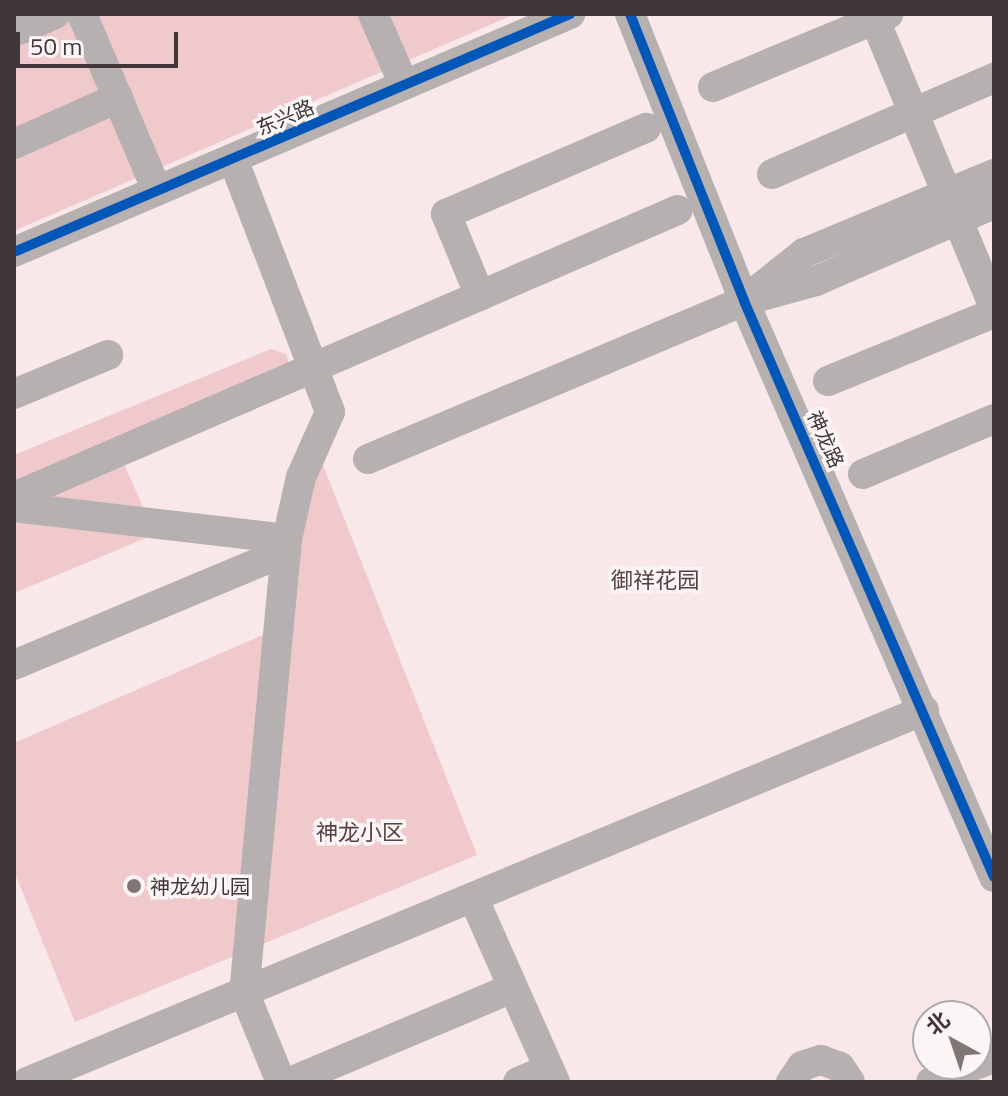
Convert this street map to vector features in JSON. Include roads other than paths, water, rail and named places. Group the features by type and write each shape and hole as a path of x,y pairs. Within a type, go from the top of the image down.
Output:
{"street":[{"path":"14,32 55,14"},
{"path":"82,14 157,191"},
{"path":"373,14 404,85"},
{"name":"东兴路","path":"14,252 570,14"},
{"name":"神龙路","path":"630,14 744,301 994,877"},
{"path":"713,87 881,17 913,113 991,295 828,381"},
{"path":"772,174 994,78"},
{"path":"14,144 118,98"},
{"path":"480,296 446,214 646,128"},
{"path":"233,159 330,412 301,477 287,545 244,992 281,1082"},
{"path":"952,207 994,174"},
{"path":"368,459 744,301 804,253 952,207 994,204"},
{"path":"14,497 678,210"},
{"path":"14,394 108,355"},
{"path":"863,474 994,419"},
{"path":"14,507 287,545"},
{"path":"14,665 287,545"},
{"path":"27,1082 924,710"},
{"path":"473,897 552,1076 518,1082"},
{"path":"290,1082 513,988"},
{"path":"931,1082 994,1058"},
{"path":"791,1082 802,1066 821,1060 840,1067 850,1082"}],"place":[{"name":"神龙幼儿园","path":"134,886"}],"district":[{"name":"御祥花园","path":"655,581"},
{"name":"神龙小区","path":"360,833"}]}
